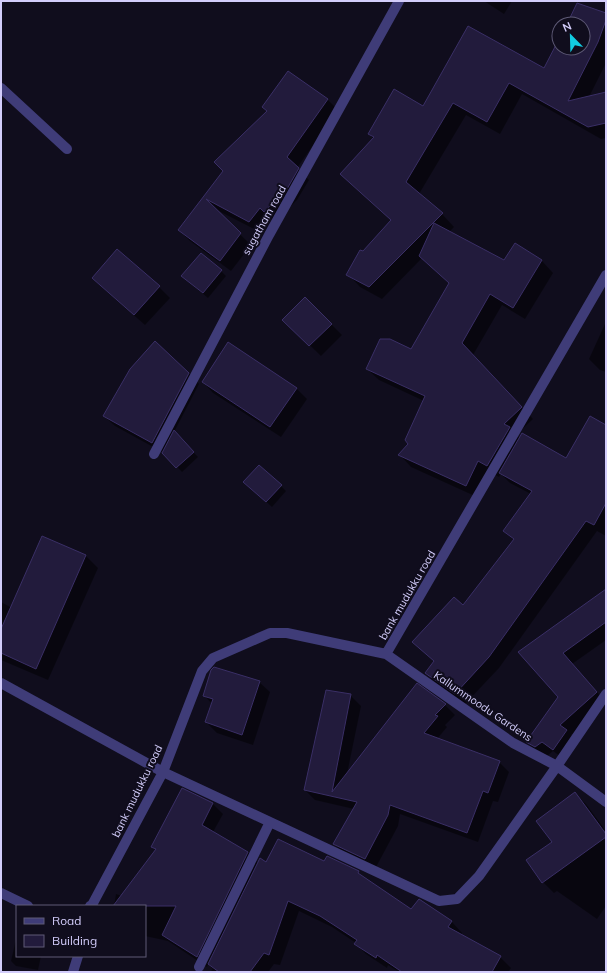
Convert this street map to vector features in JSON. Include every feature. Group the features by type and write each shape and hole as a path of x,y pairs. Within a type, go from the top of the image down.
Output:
{"street":[{"name":"sugatham road","path":"154,454 269,235 399,1"},
{"path":"1,88 67,149"},
{"name":"bank mudukku road","path":"92,905 162,772 202,671 212,658 270,633 287,633 386,654 606,275"},
{"name":"Kallummoodu Gardens","path":"386,654 513,743 557,766 606,802"},
{"path":"1,683 162,772 439,901 457,898 479,876 606,694"},
{"path":"199,967 270,822"},
{"path":"1,893 26,905"},
{"path":"73,972 78,957"}],"building":[{"path":"577,3 606,13 606,20 591,56 591,16 571,16"},
{"path":"468,26 544,68 551,54 551,56 591,56 568,101 606,92 606,123 588,127 509,83 487,122 453,103 406,182 443,213 369,287 346,275 360,250 363,251 391,220 340,174 374,137 368,134 394,89 423,106"},
{"path":"288,71 328,99 287,157 299,168 287,189 264,212 260,208 249,222 206,199 241,233 220,261 178,230 223,171 214,162 267,111 262,107"},
{"path":"434,223 504,260 515,243 542,260 513,308 490,294 462,343 522,407 504,424 510,427 487,466 478,461 466,486 398,455 408,444 405,440 425,396 366,369 380,339 390,339 411,349 449,283 419,256"},
{"path":"117,249 160,286 134,315 92,278"},
{"path":"201,253 222,270 203,293 181,276"},
{"path":"305,297 332,324 309,346 282,320"},
{"path":"155,341 189,373 152,443 103,416 130,369"},
{"path":"228,342 297,388 270,427 202,382"},
{"path":"590,416 606,425 606,503 594,525 586,521 489,657 455,694 425,673 434,661 412,642 454,597 463,605 514,539 503,531 532,491 499,473 522,433 566,458"},
{"path":"174,430 194,452 176,468 162,453"},
{"path":"259,465 282,485 266,502 243,482"},
{"path":"42,536 86,555 36,669 1,653 1,629"},
{"path":"606,589 606,622 563,653 597,692 560,725 567,730 553,750 542,742 535,747 526,742 558,697 518,652"},
{"path":"214,667 260,681 242,735 205,722 213,699 203,696 211,670"},
{"path":"417,683 446,704 435,715 438,716 424,733 500,761 488,793 483,791 467,833 390,805 388,815 365,859 333,844 357,802 304,790 326,690 351,694 332,792"},
{"path":"182,788 213,803 202,825 248,852 197,957 162,935 176,906 114,905 156,849 151,847"},
{"path":"575,792 606,834 606,837 542,883 526,860 552,842 536,821"},
{"path":"278,839 324,861 327,856 359,871 358,873 411,909 419,899 452,921 448,927 501,956 492,972 402,972 377,955 376,958 354,944 357,940 320,916 288,901 269,955 264,953 250,972 219,972 208,964 260,858 266,862"}]}
